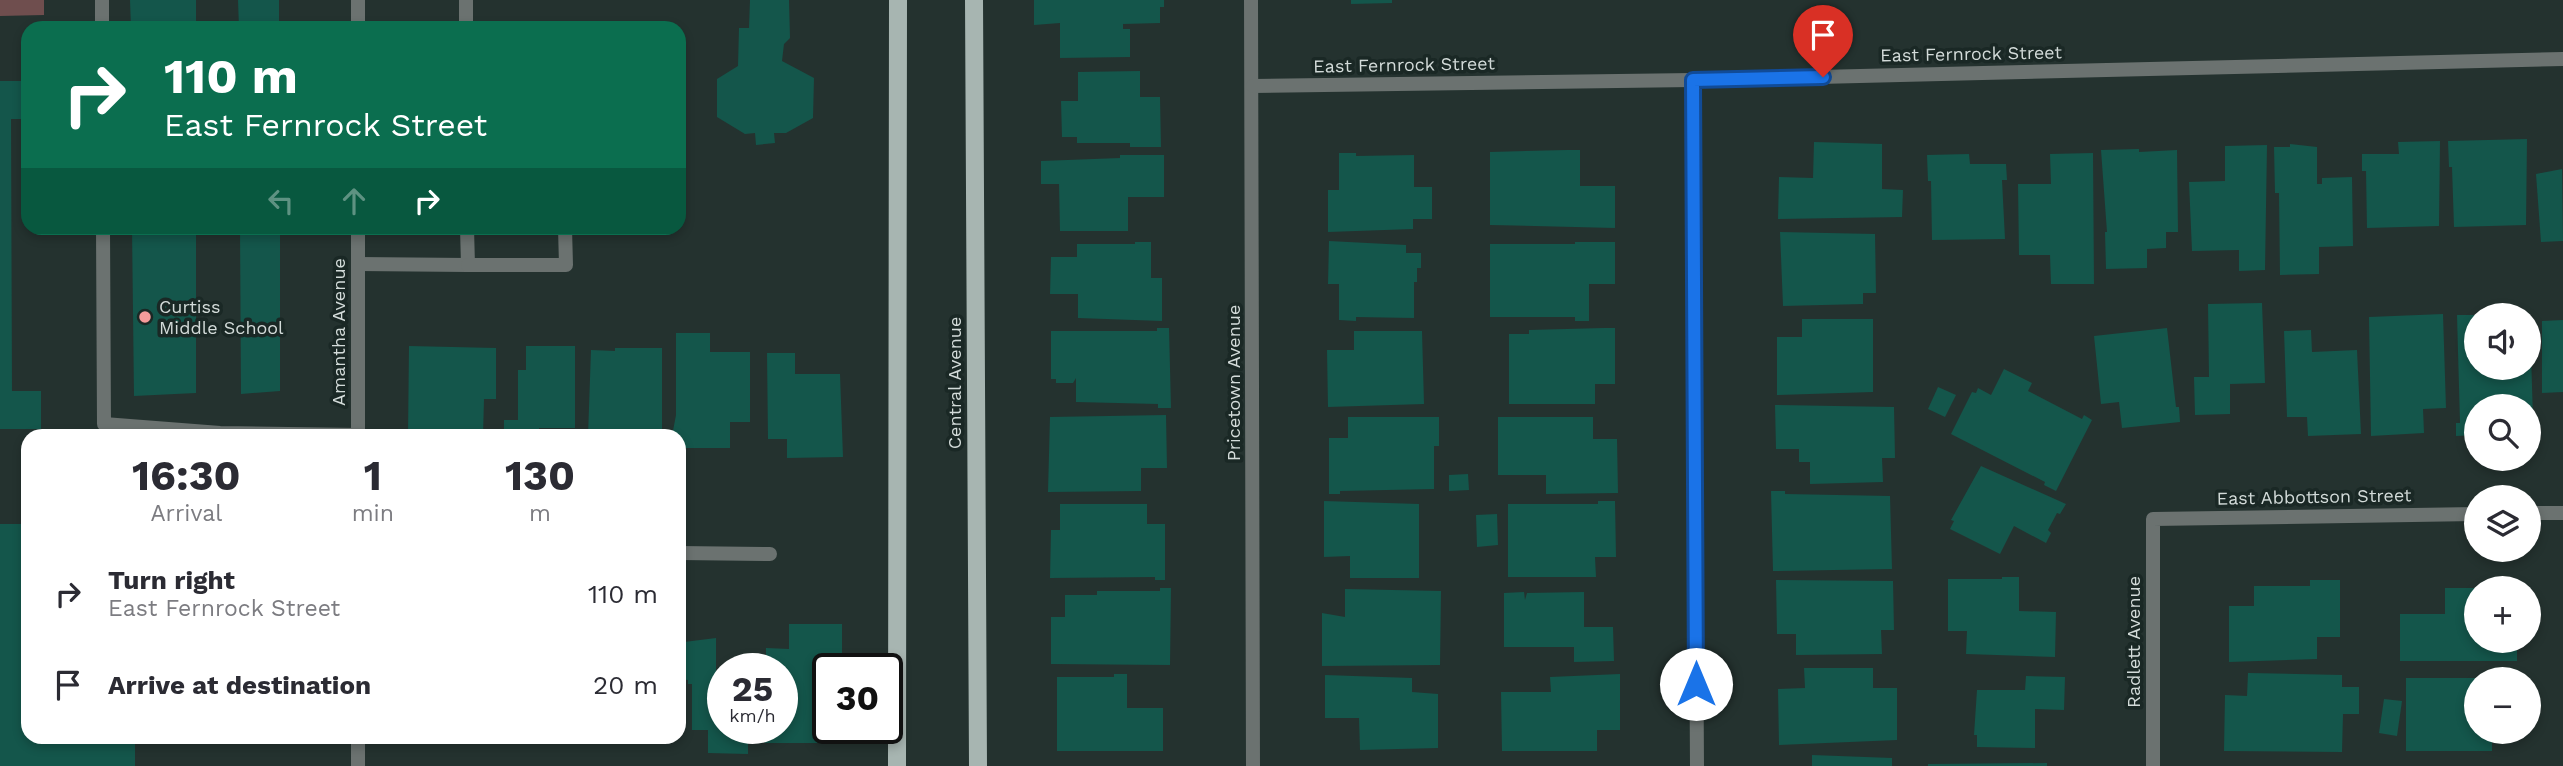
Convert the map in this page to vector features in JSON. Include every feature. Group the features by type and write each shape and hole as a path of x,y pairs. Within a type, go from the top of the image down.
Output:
{"main road":[{"path":"897,766 898,0"},
{"name":"Central Avenue","path":"974,0 978,766"}],"street":[{"path":"102,0 102,21"},
{"path":"358,0 358,21"},
{"path":"466,0 466,21"},
{"name":"Pricetown Avenue","path":"1251,0 1253,766"},
{"name":"East Fernrock Street","path":"1253,86 1693,80 2563,59"},
{"path":"1693,80 1697,766"},
{"path":"103,235 104,424 168,429"},
{"name":"Amantha Avenue","path":"358,235 358,429"},
{"path":"467,235 468,265"},
{"path":"358,264 566,265 565,235"},
{"path":"2541,513 2563,513"},
{"name":"East Abbottson Street","path":"2153,519 2464,514"},
{"name":"Radlett Avenue","path":"2153,519 2153,766"},
{"path":"686,553 770,554"},
{"path":"358,744 358,766"}],"shaded area":[{"path":"0,0 44,0 44,15 0,16"}],"building":[{"path":"130,0 196,0 196,21 131,21"},
{"path":"238,0 279,0 279,21 239,21"},
{"path":"750,0 789,0 790,38 784,44 782,61 814,78 813,118 786,133 774,133 775,143 756,145 755,133 745,134 717,117 717,79 738,66 739,28 749,28"},
{"path":"1034,0 1164,0 1164,7 1160,7 1160,23 1123,24 1123,29 1130,29 1130,57 1060,58 1060,23 1034,25"},
{"path":"1351,0 1392,0 1392,3 1351,4"},
{"path":"1140,71 1140,97 1160,97 1161,147 1130,147 1130,143 1077,143 1077,137 1062,137 1061,101 1078,101 1078,72"},
{"path":"0,81 21,81 21,119 11,119 12,391 41,391 41,429 0,429"},
{"path":"2527,139 2526,225 2454,227 2452,167 2449,167 2448,141"},
{"path":"2440,141 2439,226 2367,228 2366,171 2362,171 2362,154 2399,154 2398,142"},
{"path":"1814,142 1882,144 1882,189 1903,190 1902,217 1778,219 1779,177 1813,178"},
{"path":"2290,144 2317,147 2317,184 2322,184 2322,178 2352,177 2353,246 2319,247 2319,274 2280,275 2279,193 2275,193 2274,147 2290,147"},
{"path":"2267,145 2265,270 2239,271 2239,250 2192,251 2189,182 2225,181 2225,146"},
{"path":"2139,149 2139,152 2177,150 2178,232 2166,232 2166,248 2147,249 2147,268 2106,269 2107,232 2101,150"},
{"path":"1580,150 1580,186 1615,186 1615,228 1490,225 1490,152"},
{"path":"1339,153 1356,153 1356,156 1414,155 1414,187 1432,187 1432,219 1413,219 1413,229 1328,232 1328,190 1339,190"},
{"path":"2093,153 2094,284 2051,284 2050,255 2019,255 2018,184 2051,184 2050,154"},
{"path":"1969,154 1970,164 2006,164 2007,180 2002,180 2005,239 1932,240 1931,181 1928,181 1927,155"},
{"path":"1120,155 1164,155 1164,197 1128,197 1128,231 1060,231 1059,184 1041,184 1041,161 1120,158"},
{"path":"2562,169 2563,241 2541,242 2536,174"},
{"path":"1780,232 1875,234 1876,293 1863,293 1863,304 1783,306"},
{"path":"132,235 196,235 196,393 134,396"},
{"path":"240,235 280,235 280,391 241,394"},
{"path":"1329,241 1406,245 1406,253 1421,253 1421,268 1417,268 1417,282 1414,282 1414,318 1356,317 1356,321 1339,320 1339,284 1328,284"},
{"path":"1151,242 1151,278 1162,278 1162,321 1078,318 1078,294 1050,294 1051,257 1077,257 1077,244"},
{"path":"1615,242 1615,284 1589,284 1589,321 1575,321 1575,317 1490,317 1490,244"},
{"path":"2262,303 2265,383 2230,384 2230,414 2195,415 2194,377 2209,377 2208,304"},
{"path":"2443,314 2446,408 2423,409 2424,433 2371,436 2369,317"},
{"path":"2457,315 2464,315 2464,380 2532,380 2532,394 2464,394 2464,436 2456,436 2456,423 2460,423"},
{"path":"1802,319 1873,319 1873,392 1777,395 1777,337 1802,337"},
{"path":"2563,320 2563,392 2542,393 2542,321"},
{"path":"1157,328 1169,328 1171,408 1158,408 1158,404 1076,402 1076,378 1073,383 1056,383 1056,379 1051,379 1051,331 1157,331"},
{"path":"1615,328 1615,384 1595,384 1595,404 1509,404 1509,334 1529,334 1529,330"},
{"path":"2167,328 2180,422 2122,428 2119,402 2101,404 2094,336"},
{"path":"2311,330 2312,352 2357,350 2361,434 2308,436 2307,417 2287,417 2284,331"},
{"path":"1354,331 1422,331 1424,404 1328,407 1327,350 1354,350"},
{"path":"676,333 710,333 710,352 750,352 750,422 730,422 730,448 686,448 686,429 673,429 676,415"},
{"path":"409,346 496,348 496,399 484,399 483,429 408,429"},
{"path":"526,346 575,346 575,428 504,429 504,420 518,420 518,370 526,370"},
{"path":"615,348 662,348 662,429 588,429 591,350 615,351"},
{"path":"767,353 795,353 795,374 840,374 843,457 787,458 787,439 768,439"},
{"path":"2004,369 2032,383 2028,391 2082,419 2084,415 2092,420 2056,491 2044,485 2045,482 1951,434 1972,392 1976,393 1978,388 1991,395"},
{"path":"1938,387 1956,395 1945,417 1928,409"},
{"path":"1775,405 1894,407 1895,458 1882,458 1883,482 1810,484 1810,462 1799,462 1799,449 1776,449"},
{"path":"1166,415 1167,468 1141,468 1141,491 1048,492 1050,417"},
{"path":"1348,417 1439,417 1439,446 1434,446 1434,489 1340,491 1340,494 1329,494 1329,438 1348,438"},
{"path":"1498,417 1593,417 1593,439 1617,439 1618,493 1546,494 1546,475 1498,475"},
{"path":"1981,466 2066,504 2060,514 2057,513 2048,530 2051,533 2046,543 2014,526 2000,554 1950,529 1954,521 1951,520"},
{"path":"1468,474 1469,490 1449,491 1449,475"},
{"path":"1771,491 1785,491 1785,494 1890,496 1892,569 1773,571"},
{"path":"1324,501 1419,504 1419,578 1350,578 1350,556 1324,557"},
{"path":"1598,501 1615,501 1616,557 1595,557 1596,577 1508,577 1508,504 1598,504"},
{"path":"1060,504 1147,504 1147,524 1165,524 1165,580 1155,580 1155,577 1050,578 1051,530 1060,530"},
{"path":"1497,514 1498,545 1477,547 1476,515"},
{"path":"0,524 21,524 21,744 135,744 135,766 0,766"},
{"path":"2019,577 2019,611 2056,612 2055,657 1966,654 1967,631 1948,631 1948,579"},
{"path":"1776,580 1893,581 1894,630 1881,630 1882,654 1796,655 1796,634 1777,634"},
{"path":"2310,580 2340,580 2340,637 2317,637 2317,659 2229,662 2229,606 2254,606 2254,586 2310,586"},
{"path":"1160,588 1171,588 1170,665 1051,664 1051,617 1065,617 1065,595 1097,595 1097,591 1160,591"},
{"path":"2445,588 2464,588 2464,653 2517,653 2517,661 2400,661 2400,614 2445,614"},
{"path":"1345,589 1441,591 1440,665 1322,666 1322,613 1345,617"},
{"path":"1524,592 1525,600 1527,593 1584,592 1584,627 1613,627 1614,661 1574,662 1574,647 1504,647 1504,593"},
{"path":"789,624 842,624 842,653 812,653 812,743 798,743 798,653 766,653 766,648 789,649"},
{"path":"716,638 716,653 707,653 707,730 692,730 692,684 688,684 686,642"},
{"path":"1804,668 1873,668 1873,688 1897,688 1897,740 1779,745 1778,689 1805,688"},
{"path":"2248,673 2342,675 2342,687 2359,687 2359,714 2343,714 2342,752 2224,751 2225,695 2247,696"},
{"path":"1114,674 1127,674 1127,708 1163,708 1163,751 1057,751 1057,677 1114,677"},
{"path":"1620,674 1620,730 1597,730 1597,751 1502,751 1501,692 1551,692 1550,677"},
{"path":"1325,675 1412,678 1412,692 1438,694 1438,748 1360,750 1359,718 1325,718"},
{"path":"2026,676 2065,677 2064,710 2035,709 2035,748 1977,747 1977,735 1974,735 1977,690 2025,690"},
{"path":"2406,678 2464,678 2464,744 2492,744 2492,751 2406,751"},
{"path":"2384,699 2402,701 2397,736 2379,733"},
{"path":"708,744 748,744 748,754 708,753"},
{"path":"1812,755 1892,758 1892,766 1812,766"},
{"path":"2047,763 2047,766 1928,766 1928,764"}],"place":[{"name":"Curtiss Middle School","path":"145,317"}],"route":[{"path":"1696,684 1693,80 1823,77"}]}
